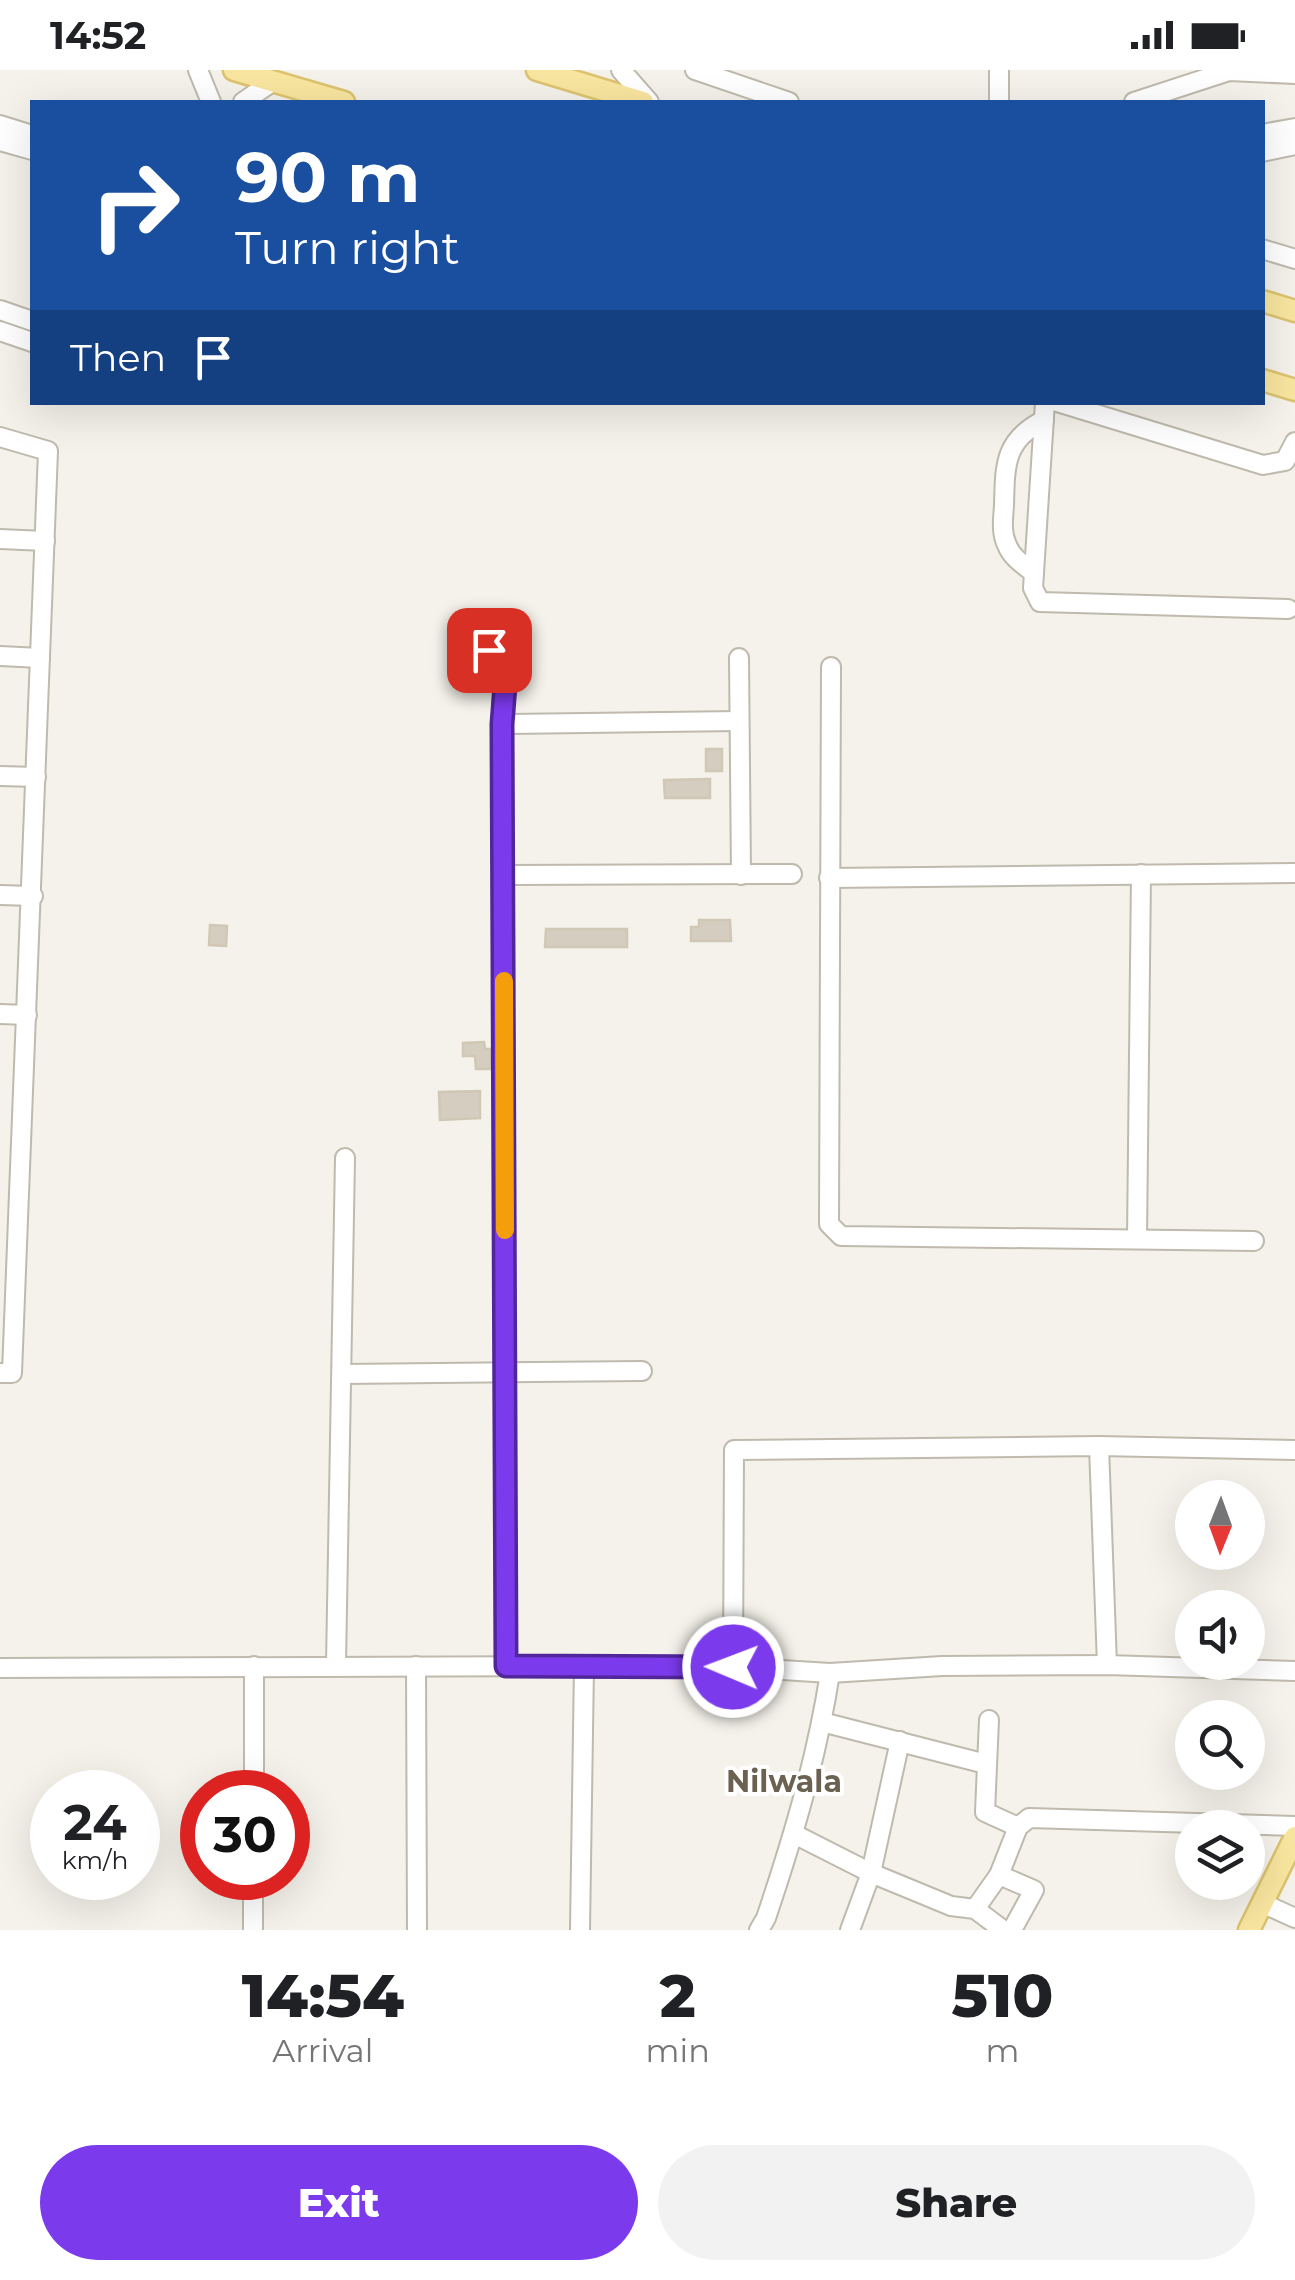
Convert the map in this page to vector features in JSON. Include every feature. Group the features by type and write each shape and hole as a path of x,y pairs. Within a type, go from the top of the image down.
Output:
{"main road":[{"path":"234,70 336,100"},
{"path":"537,70 639,100"},
{"path":"1265,302 1295,311"},
{"path":"1265,381 1295,390"},
{"path":"1250,1930 1295,1836"}],"street":[{"path":"198,70 209,100"},
{"path":"620,70 644,100"},
{"path":"694,70 783,100"},
{"path":"999,70 999,100"},
{"path":"1140,100 1228,70 1295,74"},
{"path":"246,100 272,82"},
{"path":"0,125 30,134"},
{"path":"1265,133 1295,128"},
{"path":"0,141 30,149"},
{"path":"1265,151 1295,145"},
{"path":"1265,250 1295,259"},
{"path":"0,310 30,320"},
{"path":"0,331 30,341"},
{"path":"1067,405 1263,465 1285,461 1295,442"},
{"path":"1034,573 1015,558 1006,544 1005,468 1010,450 1045,411"},
{"path":"1045,411 1034,573 1035,596 1040,602 1288,609"},
{"path":"0,438 48,451 33,896 20,1139 8,1255 12,1372 0,1373"},
{"path":"0,540 45,541"},
{"path":"489,650 506,672 502,724 506,1666"},
{"path":"0,656 40,658"},
{"path":"739,658 741,876"},
{"path":"831,667 829,1224 834,1232 841,1236 1254,1241"},
{"path":"502,724 739,720"},
{"path":"0,776 36,777"},
{"path":"828,878 1295,873"},
{"path":"503,875 792,874"},
{"path":"1138,1240 1141,874"},
{"path":"0,895 33,896"},
{"path":"0,1014 26,1015"},
{"path":"0,1138 20,1139"},
{"path":"336,1664 345,1158"},
{"path":"343,1374 642,1370"},
{"path":"733,1667 734,1450 1099,1446 1295,1450"},
{"path":"1099,1446 1107,1665"},
{"path":"0,1668 336,1664 733,1667 830,1673 942,1666 1107,1665 1295,1671"},
{"path":"254,1666 254,1770"},
{"path":"416,1666 417,1930"},
{"path":"580,1930 584,1666"},
{"path":"759,1930 794,1834 830,1673"},
{"path":"989,1720 985,1812 1018,1827"},
{"path":"822,1722 986,1764"},
{"path":"850,1930 871,1873 900,1740"},
{"path":"975,1909 999,1875 1018,1827 1029,1818 1295,1826"},
{"path":"794,1834 871,1873 951,1906 975,1909 1003,1930"},
{"path":"999,1875 1034,1890 1012,1930"},
{"path":"253,1900 253,1930"},
{"path":"1264,1904 1295,1918"}],"building":[{"path":"706,749 722,749 722,771 706,771"},
{"path":"710,779 710,798 665,798 664,780"},
{"path":"699,920 730,920 731,941 691,941 691,927 699,927"},
{"path":"210,925 227,926 226,946 209,945"},
{"path":"546,929 627,929 627,947 545,947"},
{"path":"484,1042 485,1049 491,1049 491,1069 476,1069 475,1056 463,1056 463,1043"},
{"path":"480,1091 480,1118 440,1120 439,1092"}],"slow traffic":[{"path":"504,981 505,1230"}],"district":[{"name":"Nilwala","path":"784,1782"}],"route":[{"path":"489,650 506,672 502,724 506,1666 733,1667"}]}
